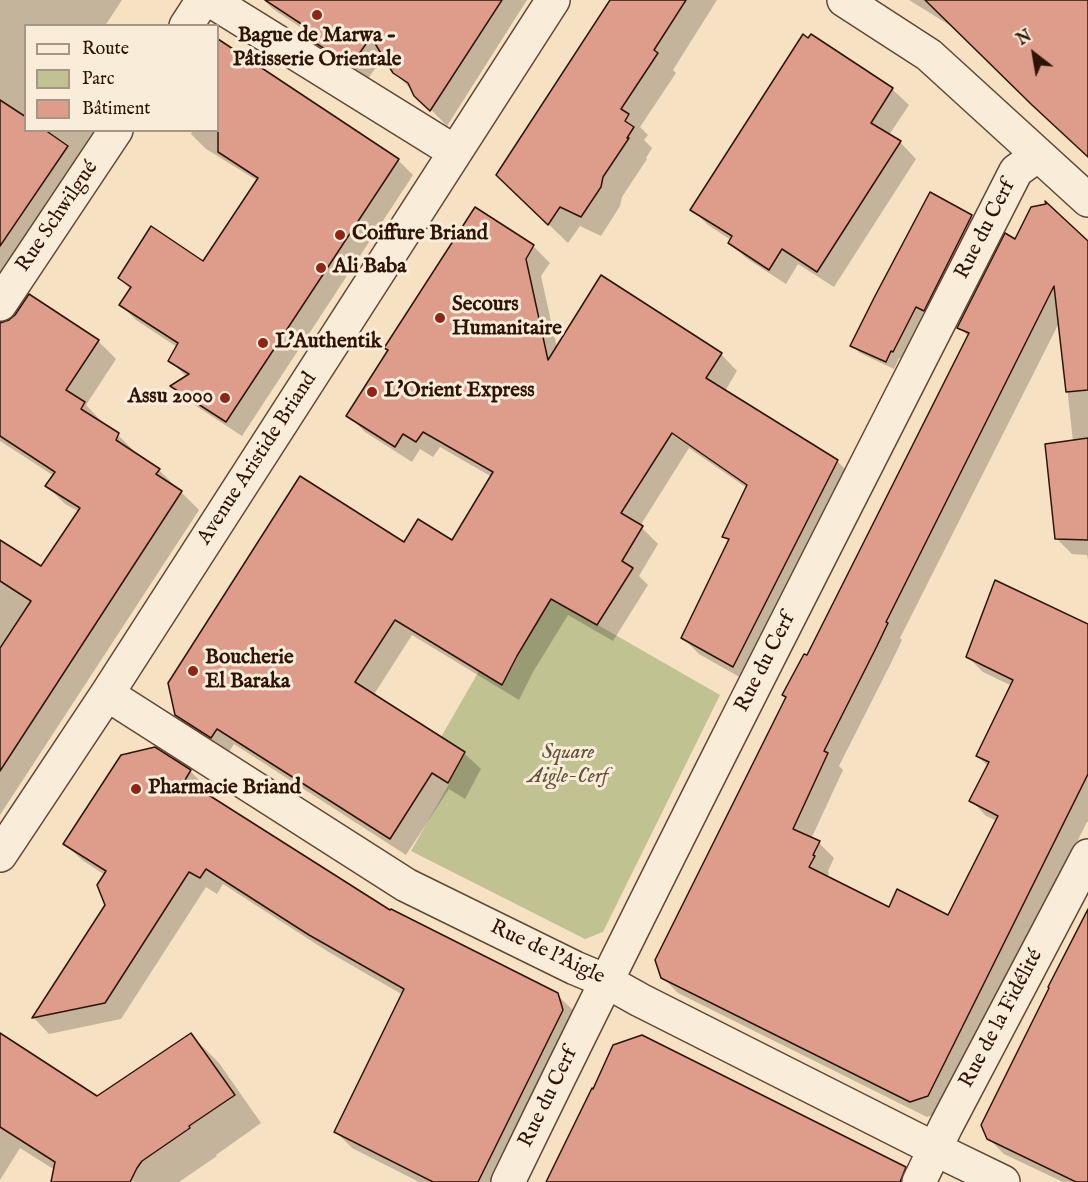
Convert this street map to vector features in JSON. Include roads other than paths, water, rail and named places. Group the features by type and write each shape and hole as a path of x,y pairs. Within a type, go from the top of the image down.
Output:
{"street":[{"path":"187,24 203,0"},
{"path":"210,0 455,152"},
{"name":"Avenue Aristide Briand","path":"0,855 108,694 553,0"},
{"path":"844,0 929,56 1088,200"},
{"name":"Rue Schwilgué","path":"0,304 115,132"},
{"name":"Rue du Cerf","path":"508,1182 682,828 1016,171 1038,155"},
{"name":"Rue de l'Aigle","path":"108,694 406,885 606,981 1003,1182"},
{"name":"Rue de la Fidélité","path":"919,1182 1088,856"}],"place":[{"name":"Bague de Marwa - Pâtisserie Orientale","path":"317,15"},
{"name":"Coiffure Briand","path":"340,235"},
{"name":"Ali Baba","path":"321,268"},
{"name":"Secours Humanitaire","path":"440,318"},
{"name":"L'Authentik","path":"263,343"},
{"name":"L'Orient Express","path":"372,392"},
{"name":"Assu 2000","path":"225,398"},
{"name":"Boucherie El Baraka","path":"193,671"},
{"name":"Pharmacie Briand","path":"136,789"}],"park label":[{"name":"Square Aigle-Cerf","path":"568,766"}]}
